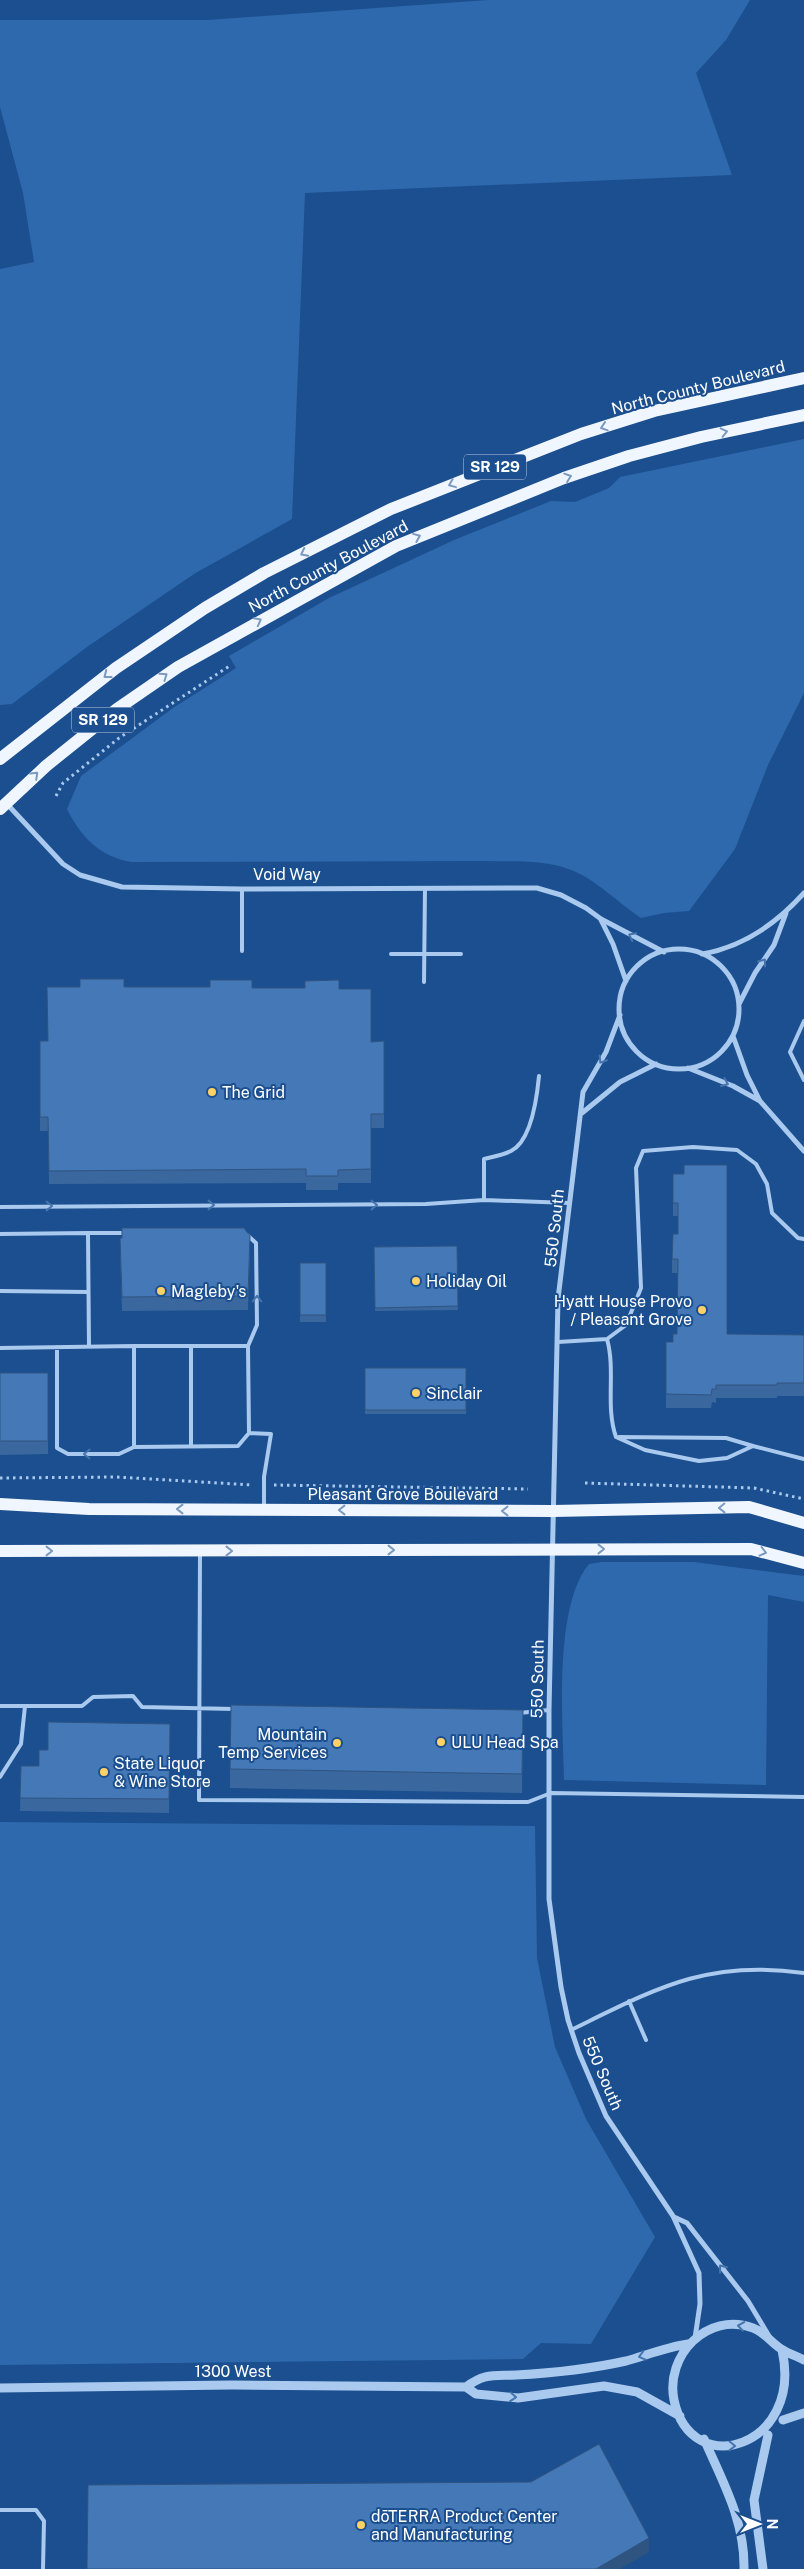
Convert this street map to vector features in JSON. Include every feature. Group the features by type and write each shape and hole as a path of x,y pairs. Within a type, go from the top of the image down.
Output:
{"main road":[{"name":"North County Boulevard","path":"0,759 116,668 205,608 264,573 391,509 581,434 654,411 804,378"},
{"name":"North County Boulevard","path":"2,803 117,709 178,667 396,546 564,478 629,456 710,435 804,414"},
{"name":"Pleasant Grove Boulevard","path":"0,1504 89,1509 554,1511 749,1507 804,1523"},
{"path":"0,1551 750,1549 804,1563"}],"street":[{"name":"Void Way","path":"2,803 62,864 80,875 122,887 242,889 537,888 560,895 586,908 601,919 664,952"},
{"path":"701,954 736,946 786,912 804,893"},
{"path":"739,1004 755,973 774,945 786,912"},
{"path":"601,919 613,944 626,981"},
{"path":"689,950 701,954 723,968 734,984 739,1004 737,1025 733,1035 729,1043 715,1058 699,1066 681,1070 656,1064 646,1059 632,1047 624,1032 620,1015 621,997 626,981 637,967 652,956 664,952 689,950"},
{"name":"550 South","path":"620,1015 606,1052 583,1092 582,1114 558,1299 549,1710 551,1793 549,1899 561,1987 571,2030 606,2116 673,2216"},
{"path":"733,1035 747,1075 760,1101 804,1151"},
{"path":"582,1114 620,1082 656,1064"},
{"path":"688,1068 733,1086 760,1101"},
{"path":"673,2216 687,2223 748,2301 769,2337 782,2350 790,2366 794,2384 792,2394"},
{"path":"673,2216 699,2273 700,2304 692,2341 680,2357 673,2379 674,2402 680,2416 691,2429 704,2439 730,2447 756,2442 768,2436 785,2415 804,2413"},
{"path":"680,2416 637,2392 604,2386 518,2398 476,2394 466,2387 480,2376 552,2373 625,2361 692,2341 712,2328 732,2325 752,2328 769,2337"},
{"path":"782,2350 804,2360"},
{"name":"1300 West","path":"0,2388 232,2385 466,2387"},
{"path":"763,2569 754,2500 768,2436"},
{"path":"704,2439 737,2515 742,2535 744,2569"}],"lane":[{"path":"424,982 425,888"},
{"path":"242,889 242,951"},
{"path":"391,954 461,954"},
{"path":"804,1021 790,1052 804,1080"},
{"path":"484,1200 484,1159 511,1151 523,1141 537,1096 539,1076"},
{"path":"558,1342 607,1339 626,1325 641,1288 636,1168 643,1151 693,1147 737,1150 756,1164 767,1184 772,1214 798,1238 804,1239"},
{"path":"0,1207 426,1204 484,1200 569,1204"},
{"path":"57,1347 57,1448 68,1454 119,1454 134,1447 238,1446 249,1433 248,1346 257,1324 256,1243 245,1232 235,1233"},
{"path":"88,1233 89,1347"},
{"path":"0,1234 137,1233"},
{"path":"0,1291 88,1292"},
{"path":"607,1339 612,1357 612,1424 616,1437 645,1450 699,1461 726,1458 753,1446"},
{"path":"134,1346 134,1447"},
{"path":"191,1346 191,1446"},
{"path":"0,1348 248,1346"},
{"path":"249,1433 271,1434 264,1478 264,1509"},
{"path":"616,1437 726,1438 804,1459"},
{"path":"200,1551 199,1800 528,1802 551,1793 804,1797"},
{"path":"0,1706 82,1706 93,1697 133,1696 142,1707 244,1710"},
{"path":"0,1777 21,1744 25,1706"},
{"path":"514,1713 549,1710"},
{"path":"571,2030 629,2001 673,1982 736,1969 773,1969 804,1973"},
{"path":"629,2001 646,2040"},
{"path":"0,2510 36,2510 44,2521 44,2569"}],"path":[{"path":"56,796 63,783 119,738 231,665"},
{"path":"0,1478 116,1476 243,1485"},
{"path":"585,1483 754,1488 804,1499"},
{"path":"293,1485 528,1489"}],"shaded area":[{"path":"488,0 750,0 726,40 696,73 732,175 305,193 292,519 194,574 87,647 12,704 0,705 0,269 34,262 23,193 0,107 0,20 208,20"},
{"path":"804,439 804,693 768,765 735,849 689,911 664,913 641,918 581,874 560,866 516,861 131,862 100,850 92,844 72,819 67,809 81,776 173,708 236,668 229,656 329,598 454,540 551,501 575,502 609,488 620,477"},
{"path":"601,1562 694,1562 804,1576 804,1602 768,1595 766,1785 564,1780 562,1699 565,1637 570,1608 578,1583 589,1564"},
{"path":"0,1822 535,1826 537,1958 555,2047 586,2119 655,2237 591,2344 541,2343 523,2359 0,2365"}],"building":[{"name":"The Grid","path":"80,979 124,979 124,987 210,987 210,980 252,980 252,988 305,988 305,981 339,980 339,989 371,989 371,1042 384,1041 384,1114 371,1114 371,1169 338,1170 338,1176 306,1176 306,1169 49,1171 48,1117 40,1117 40,1041 48,1041 47,987 80,987"},
{"name":"Hyatt House Provo / Pleasant Grove","path":"684,1165 727,1165 727,1334 804,1335 804,1383 716,1385 716,1389 712,1389 711,1395 666,1394 666,1342 673,1342 673,1334 677,1334 678,1259 672,1259 673,1234 678,1234 678,1203 673,1203 673,1174 684,1174"},
{"path":"122,1228 244,1228 250,1236 248,1296 122,1297 120,1238 122,1238"},
{"name":"Holiday Oil","path":"457,1246 458,1306 375,1308 374,1247"},
{"path":"300,1263 326,1263 326,1315 300,1315"},
{"name":"Sinclair","path":"365,1368 466,1368 466,1410 365,1410"},
{"path":"0,1373 48,1373 48,1441 0,1441"},
{"path":"231,1705 523,1710 522,1774 230,1769"},
{"name":"State Liquor & Wine Store","path":"48,1722 170,1724 169,1799 20,1798 21,1766 39,1766 39,1750 48,1750"},
{"name":"dōTERRA Product Center and Manufacturing","path":"599,2444 649,2538 596,2569 87,2569 88,2485 531,2482"}],"place":[{"name":"The Grid","path":"212,1092"},
{"name":"Holiday Oil","path":"416,1281"},
{"name":"Magleby's","path":"161,1291"},
{"name":"Hyatt House Provo / Pleasant Grove","path":"702,1310"},
{"name":"Sinclair","path":"416,1393"},
{"name":"ULU Head Spa","path":"441,1742"},
{"name":"Mountain Temp Services","path":"337,1743"},
{"name":"State Liquor & Wine Store","path":"104,1772"},
{"name":"dōTERRA Product Center and Manufacturing","path":"361,2525"}]}
